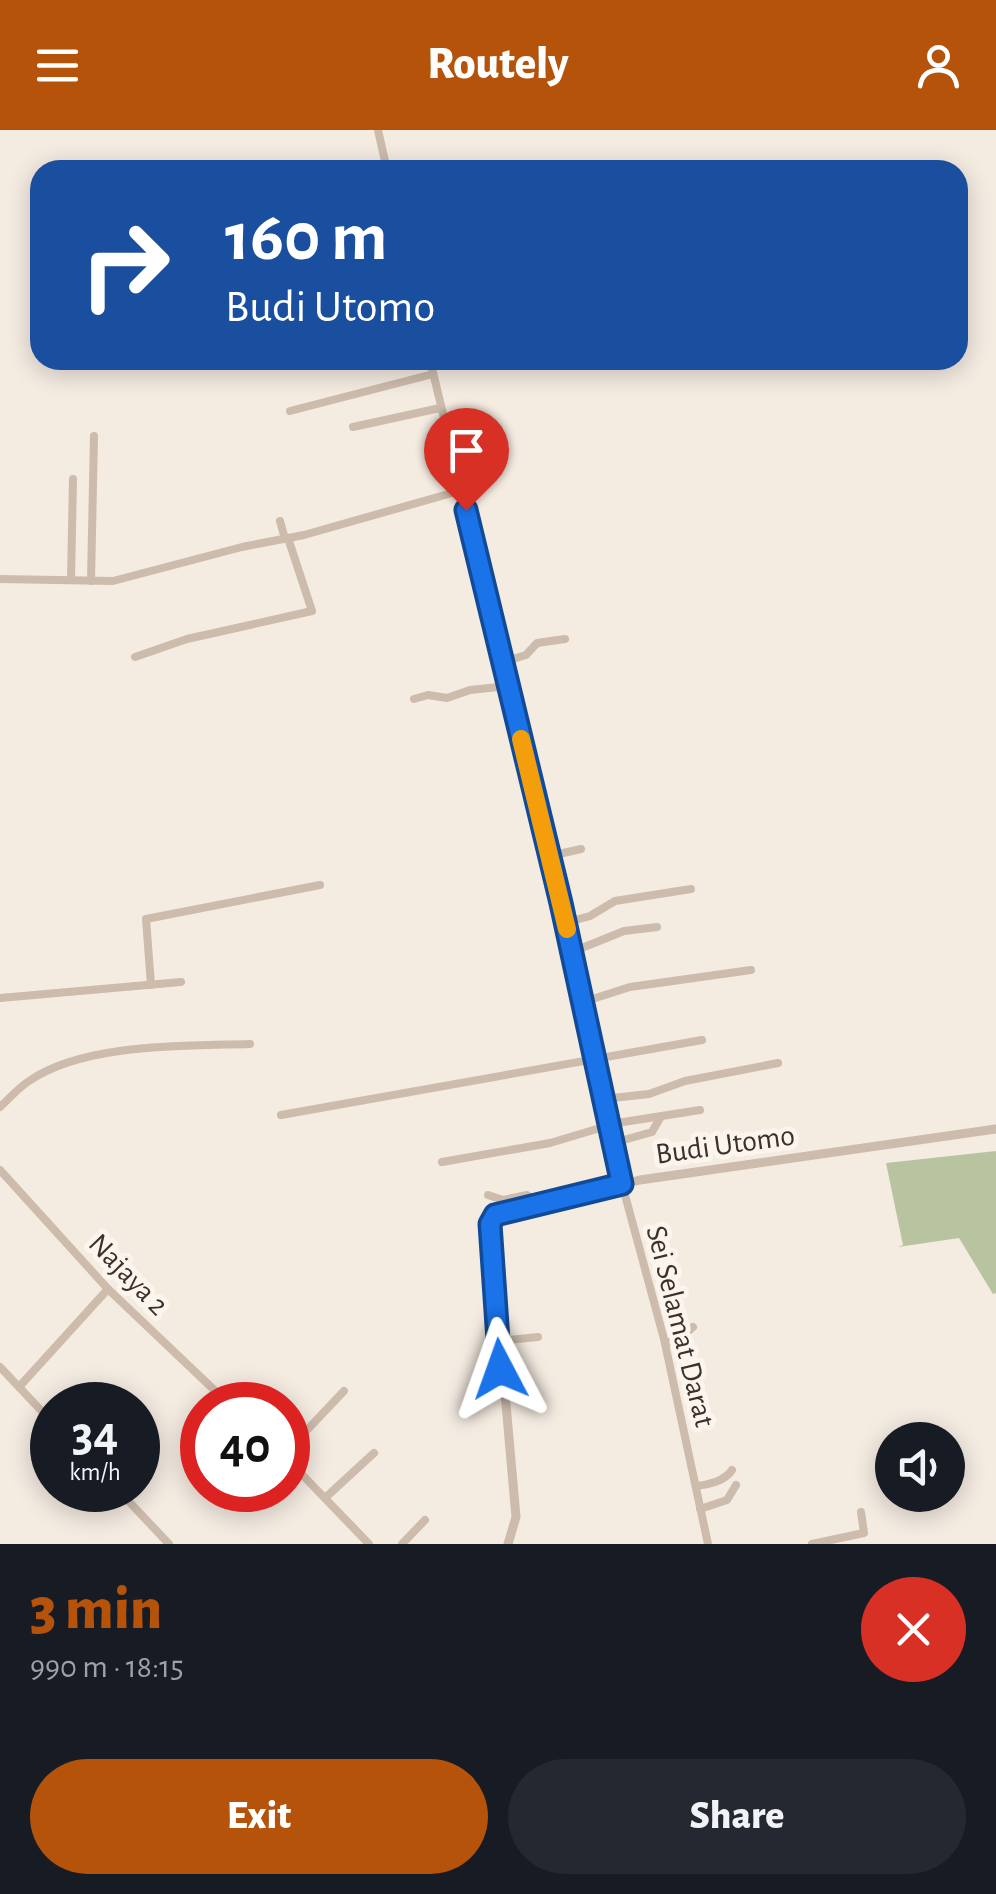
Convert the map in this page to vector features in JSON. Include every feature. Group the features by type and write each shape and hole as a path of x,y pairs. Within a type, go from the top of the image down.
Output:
{"street":[{"path":"378,130 385,160"},
{"name":"Sei Selamat Darat","path":"433,370 460,491 508,661 508,686 557,854 598,1057 612,1097 671,1342 708,1544"},
{"path":"290,411 434,374"},
{"path":"353,427 440,408"},
{"path":"91,581 94,436"},
{"path":"71,580 73,478"},
{"path":"0,579 119,580 460,491"},
{"path":"136,657 201,636 312,610 280,520"},
{"path":"508,661 532,651 537,642 564,639"},
{"path":"414,698 447,698 470,690 508,686"},
{"path":"557,854 581,849"},
{"path":"150,985 146,919 320,885"},
{"path":"572,921 615,901 691,888"},
{"path":"578,951 624,931 657,926"},
{"path":"586,1002 630,987 751,970"},
{"path":"0,998 181,982"},
{"path":"281,1115 702,1040"},
{"path":"0,1107 27,1082 90,1056 146,1048 250,1044"},
{"path":"612,1097 648,1094 684,1081 778,1062"},
{"path":"442,1162 700,1110"},
{"path":"622,1141 652,1132 660,1118"},
{"name":"Budi Utomo","path":"508,1544 516,1517 498,1340 490,1224 495,1215 630,1182 996,1129"},
{"name":"Najaya 2","path":"0,1170 108,1289 206,1382"},
{"path":"488,1195 503,1200 527,1195 538,1203"},
{"path":"19,1387 108,1289"},
{"path":"671,1342 693,1327"},
{"path":"498,1340 538,1336"},
{"path":"0,1367 30,1399"},
{"path":"310,1427 344,1391"},
{"path":"325,1498 374,1453"},
{"path":"696,1486 709,1484 732,1470"},
{"path":"310,1483 369,1544"},
{"path":"700,1508 727,1500 736,1485"},
{"path":"139,1512 170,1544"},
{"path":"812,1544 864,1533 861,1512"},
{"path":"402,1544 425,1520"}],"green space":[{"path":"996,1151 993,1294 959,1238 898,1247 903,1245 886,1163"}],"slow traffic":[{"path":"521,739 567,929"}],"route":[{"path":"466,510 561,903 622,1184 495,1215 490,1224 500,1369"}]}
